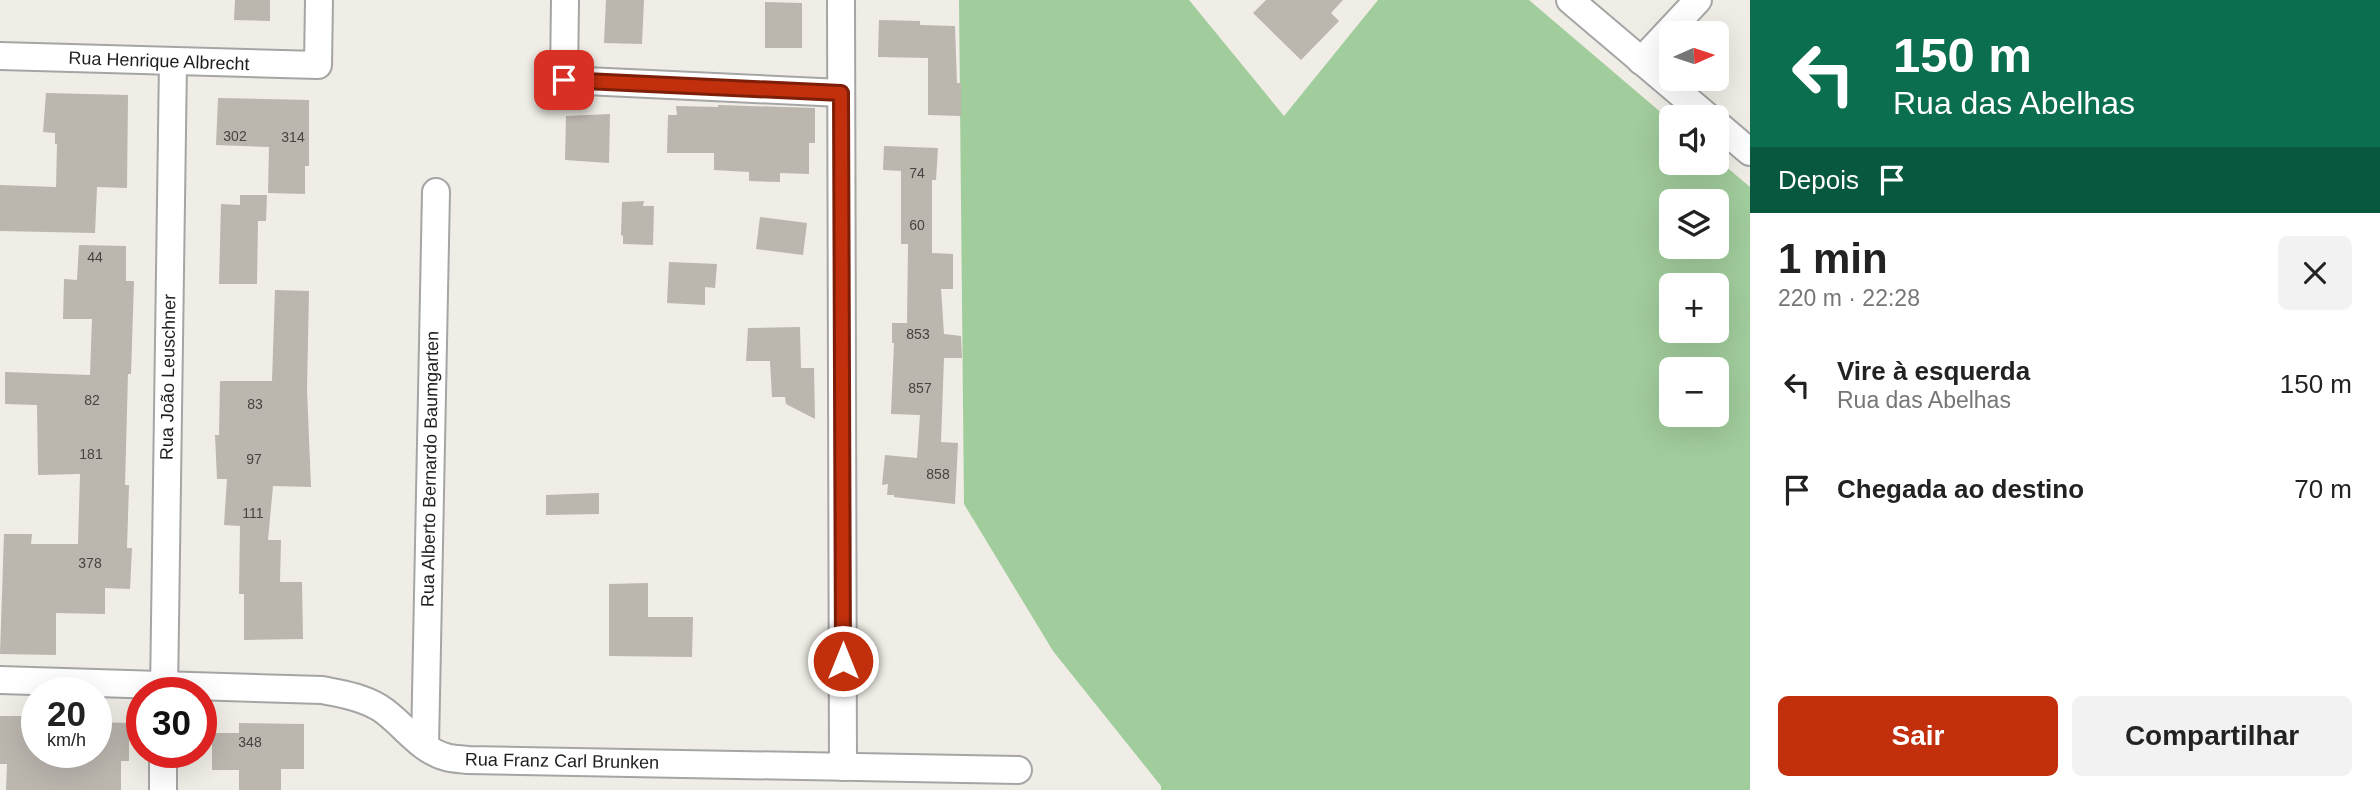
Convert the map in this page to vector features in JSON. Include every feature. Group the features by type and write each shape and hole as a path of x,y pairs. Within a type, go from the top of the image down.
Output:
{"street":[{"name":"Rua Henrique Albrecht","path":"0,56 318,65 319,0"},
{"path":"565,0 564,80 841,93"},
{"path":"841,0 843,767"},
{"path":"1570,0 1694,105"},
{"path":"1641,61 1698,0"},
{"name":"Rua João Leuschner","path":"164,677 173,61"},
{"path":"1729,134 1750,152"},
{"name":"Rua Alberto Bernardo Baumgarten","path":"425,747 436,192"},
{"name":"Rua Franz Carl Brunken","path":"0,680 126,687"},
{"name":"Rua Franz Carl Brunken","path":"217,689 292,688 351,695 377,706 425,747 444,757 468,760 1018,770"},
{"path":"163,768 163,790"}],"green space":[{"path":"959,0 1189,0 1284,116 1378,0 1529,0 1659,111 1659,175 1729,175 1729,169 1750,187 1750,790 1161,790 1161,786 1053,651 964,504"}],"building":[{"path":"235,0 270,0 270,21 234,20"},
{"path":"606,0 644,0 642,44 604,43"},
{"path":"1266,0 1343,0 1331,13 1339,21 1301,60 1253,13"},
{"path":"765,2 802,3 802,48 765,48"},
{"path":"879,20 920,21 920,25 955,26 957,83 961,83 961,116 928,115 928,58 878,57"},
{"path":"46,93 128,95 127,188 97,187 95,233 0,231 0,185 56,187 55,133 43,132"},
{"path":"218,98 309,100 309,166 305,166 305,194 268,193 269,147 216,145"},
{"path":"676,106 815,108 815,143 809,143 809,174 780,173 780,182 749,181 749,172 714,170 714,153 667,153 668,115 677,115"},
{"path":"610,114 609,163 565,160 566,116"},
{"path":"884,146 938,148 936,180 932,180 932,253 953,254 953,289 941,289 944,334 961,336 962,358 944,358 941,442 958,443 955,504 894,497 887,495 888,484 882,485 885,455 917,458 920,415 891,414 894,343 892,323 907,323 908,244 901,244 901,171 883,170"},
{"path":"240,195 267,195 266,221 258,221 257,284 219,284 221,204 240,205"},
{"path":"644,201 643,206 654,206 653,245 623,244 622,202"},
{"path":"760,217 807,223 803,255 756,249"},
{"path":"79,245 126,246 126,281 134,281 125,485 129,485 127,548 132,548 130,589 105,588 105,614 56,613 56,655 0,654 4,534 32,534 31,544 78,544 80,474 38,475 37,405 5,404 5,372 90,375 92,319 63,319 64,279 77,280"},
{"path":"669,262 717,264 715,288 705,287 705,305 667,303"},
{"path":"275,290 309,291 307,390 311,487 273,486 268,540 281,540 280,582 302,582 303,639 244,640 244,594 239,594 240,526 224,525 227,479 217,479 215,435 219,435 220,381 272,381"},
{"path":"800,327 801,368 814,368 815,419 786,404 785,397 772,397 770,361 746,361 748,328"},
{"path":"599,493 599,514 546,515 546,495"},
{"path":"648,583 648,617 693,617 692,657 609,656 609,584"},
{"path":"0,716 21,716 21,768 112,768 112,722 126,723 126,761 121,761 121,790 6,790 7,764 0,764"},
{"path":"239,723 304,724 304,769 281,769 281,790 239,790 239,770 212,768 217,768 217,733 239,733"}],"route":[{"path":"564,80 841,93 843,661"}]}
